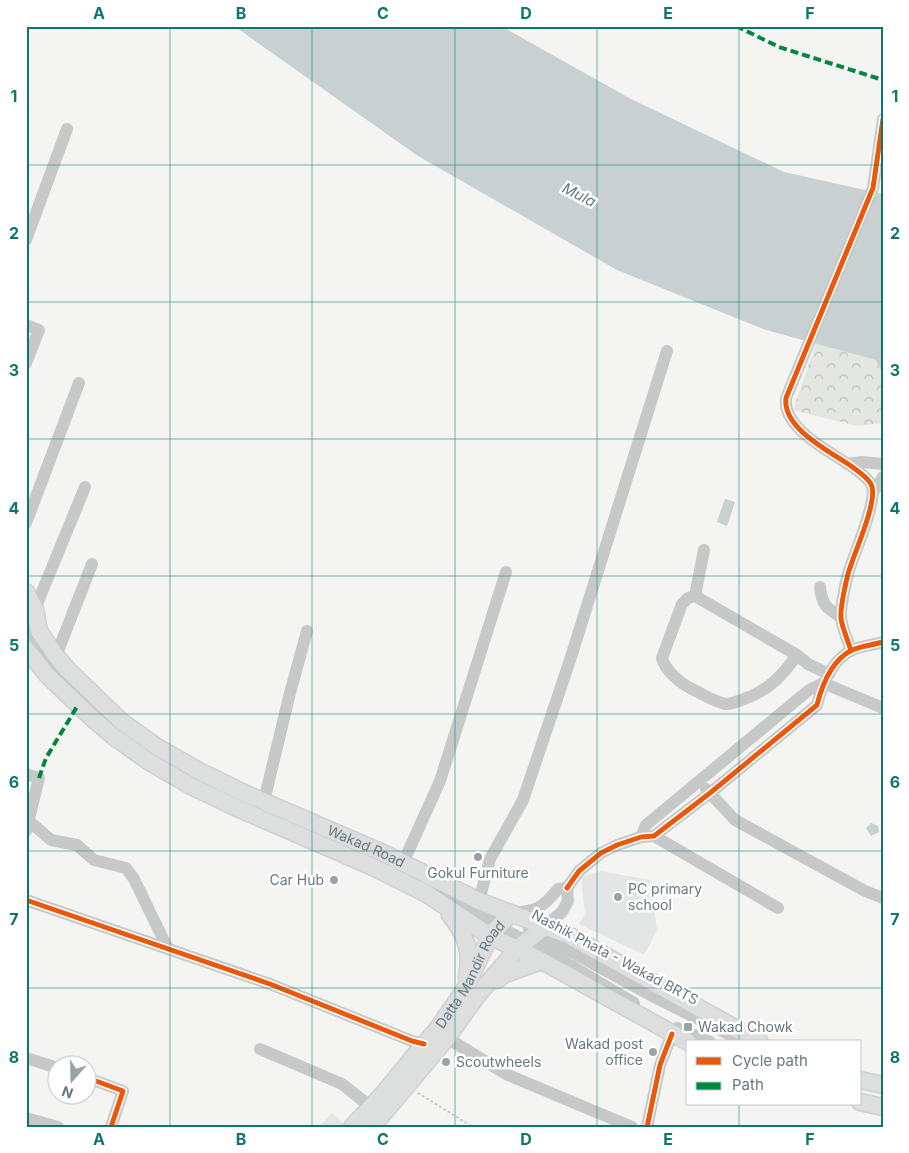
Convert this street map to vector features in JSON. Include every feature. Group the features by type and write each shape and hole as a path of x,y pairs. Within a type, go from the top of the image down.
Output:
{"main road":[{"name":"Wakad Road","path":"26,592 34,609 39,631 56,656 122,722 157,747 199,771 264,802 337,832 403,863 474,903 502,923 532,938 542,961 686,1041"},
{"name":"Wakad Road","path":"26,649 48,676 112,736 148,761 191,786 375,868 427,894 502,923 532,938 568,935 756,1040"},
{"path":"427,894 448,912 466,938 470,963 470,993 505,974 542,961"},
{"name":"Datta Mandir Road","path":"372,1127 447,1038 502,923"},
{"name":"Datta Mandir Road","path":"352,1127 470,993 532,938"},
{"path":"862,1072 883,1077"},
{"path":"862,1080 883,1085"},
{"path":"862,1090 883,1095"},
{"path":"862,1103 883,1108"}],"street":[{"path":"873,492 871,484 860,473 806,435 787,414 784,406 795,375 873,188 883,119"},
{"path":"26,240 67,129"},
{"path":"26,326 39,330 26,363"},
{"path":"26,629 41,651 102,716 166,762 267,811 394,865 474,903 490,859 523,800 570,660 667,351"},
{"path":"26,523 79,383"},
{"path":"847,464 862,462 883,464"},
{"path":"851,650 841,617 851,566 863,535 873,492 883,477"},
{"path":"34,609 85,487"},
{"path":"695,596 704,550"},
{"path":"56,656 92,564"},
{"path":"403,863 438,787 506,572"},
{"path":"820,587 822,601 829,610 841,617"},
{"path":"796,655 785,672 766,689 728,704 719,702 683,684 663,663 662,658 682,604 688,598 695,596 796,655 826,679 883,708"},
{"path":"264,802 307,631"},
{"path":"532,938 562,912 568,901 567,888 579,871 601,853 617,845 647,837 710,793 817,705 826,679 851,650 883,642"},
{"path":"647,837 646,826 808,690 826,679"},
{"path":"26,774 39,778 28,826 51,840 77,845 94,860 126,868 134,879 168,949"},
{"path":"698,782 735,820 865,891 883,898"},
{"path":"647,837 778,908"},
{"path":"502,923 545,904 558,889 567,888"},
{"path":"26,900 270,984 412,1041 424,1044"},
{"name":"Nashik Phata - Wakad BRTS","path":"532,938 546,951 684,1032 705,1040"},
{"name":"Nashik Phata - Wakad BRTS","path":"532,938 740,1040"},
{"path":"647,1127 660,1065 672,1034"},
{"path":"447,1038 508,1075 632,1127"},
{"path":"260,1048 342,1084 371,1107"},
{"path":"26,1058 48,1065"},
{"path":"98,1082 123,1091 112,1127"},
{"path":"26,1118 58,1127"}],"path":[{"path":"406,1086 473,1127"}],"shaded area":[{"name":"PC primary school","path":"601,871 650,880 657,930 644,955 579,924 585,914 581,877"},
{"path":"332,1113 347,1127 318,1127"}],"green space":[{"path":"816,343 876,360 883,372 883,423 857,426 793,410"}],"water":[{"name":"Mula","path":"234,26 501,26 631,99 784,172 883,194 883,372 876,360 766,330 617,270 418,156"},
{"path":"725,499 735,502 727,526 717,522"},
{"path":"871,823 878,826 879,832 871,836 866,828"}],"marked path":[{"path":"736,26 779,47 883,80"},
{"path":"39,778 46,758 78,705"}],"cycle path":[{"path":"851,651 842,622 841,613 844,591 849,570 870,512 873,491 871,484 859,472 820,446 799,429 791,419 787,409 786,398 873,188 883,119"},
{"path":"567,888 579,871 601,853 641,837 654,836 710,793 817,705 829,674 845,654 852,650 883,642"},
{"path":"26,900 270,984 412,1041 424,1044"},
{"path":"647,1127 660,1065 672,1034"},
{"path":"98,1082 123,1091 111,1127"}],"place":[{"name":"Gokul Furniture","path":"478,857"},
{"name":"Car Hub","path":"334,880"},
{"name":"PC primary school","path":"618,897"},
{"name":"Wakad Chowk","path":"688,1027"},
{"name":"Wakad post office","path":"653,1052"},
{"name":"Scoutwheels","path":"446,1062"}]}
